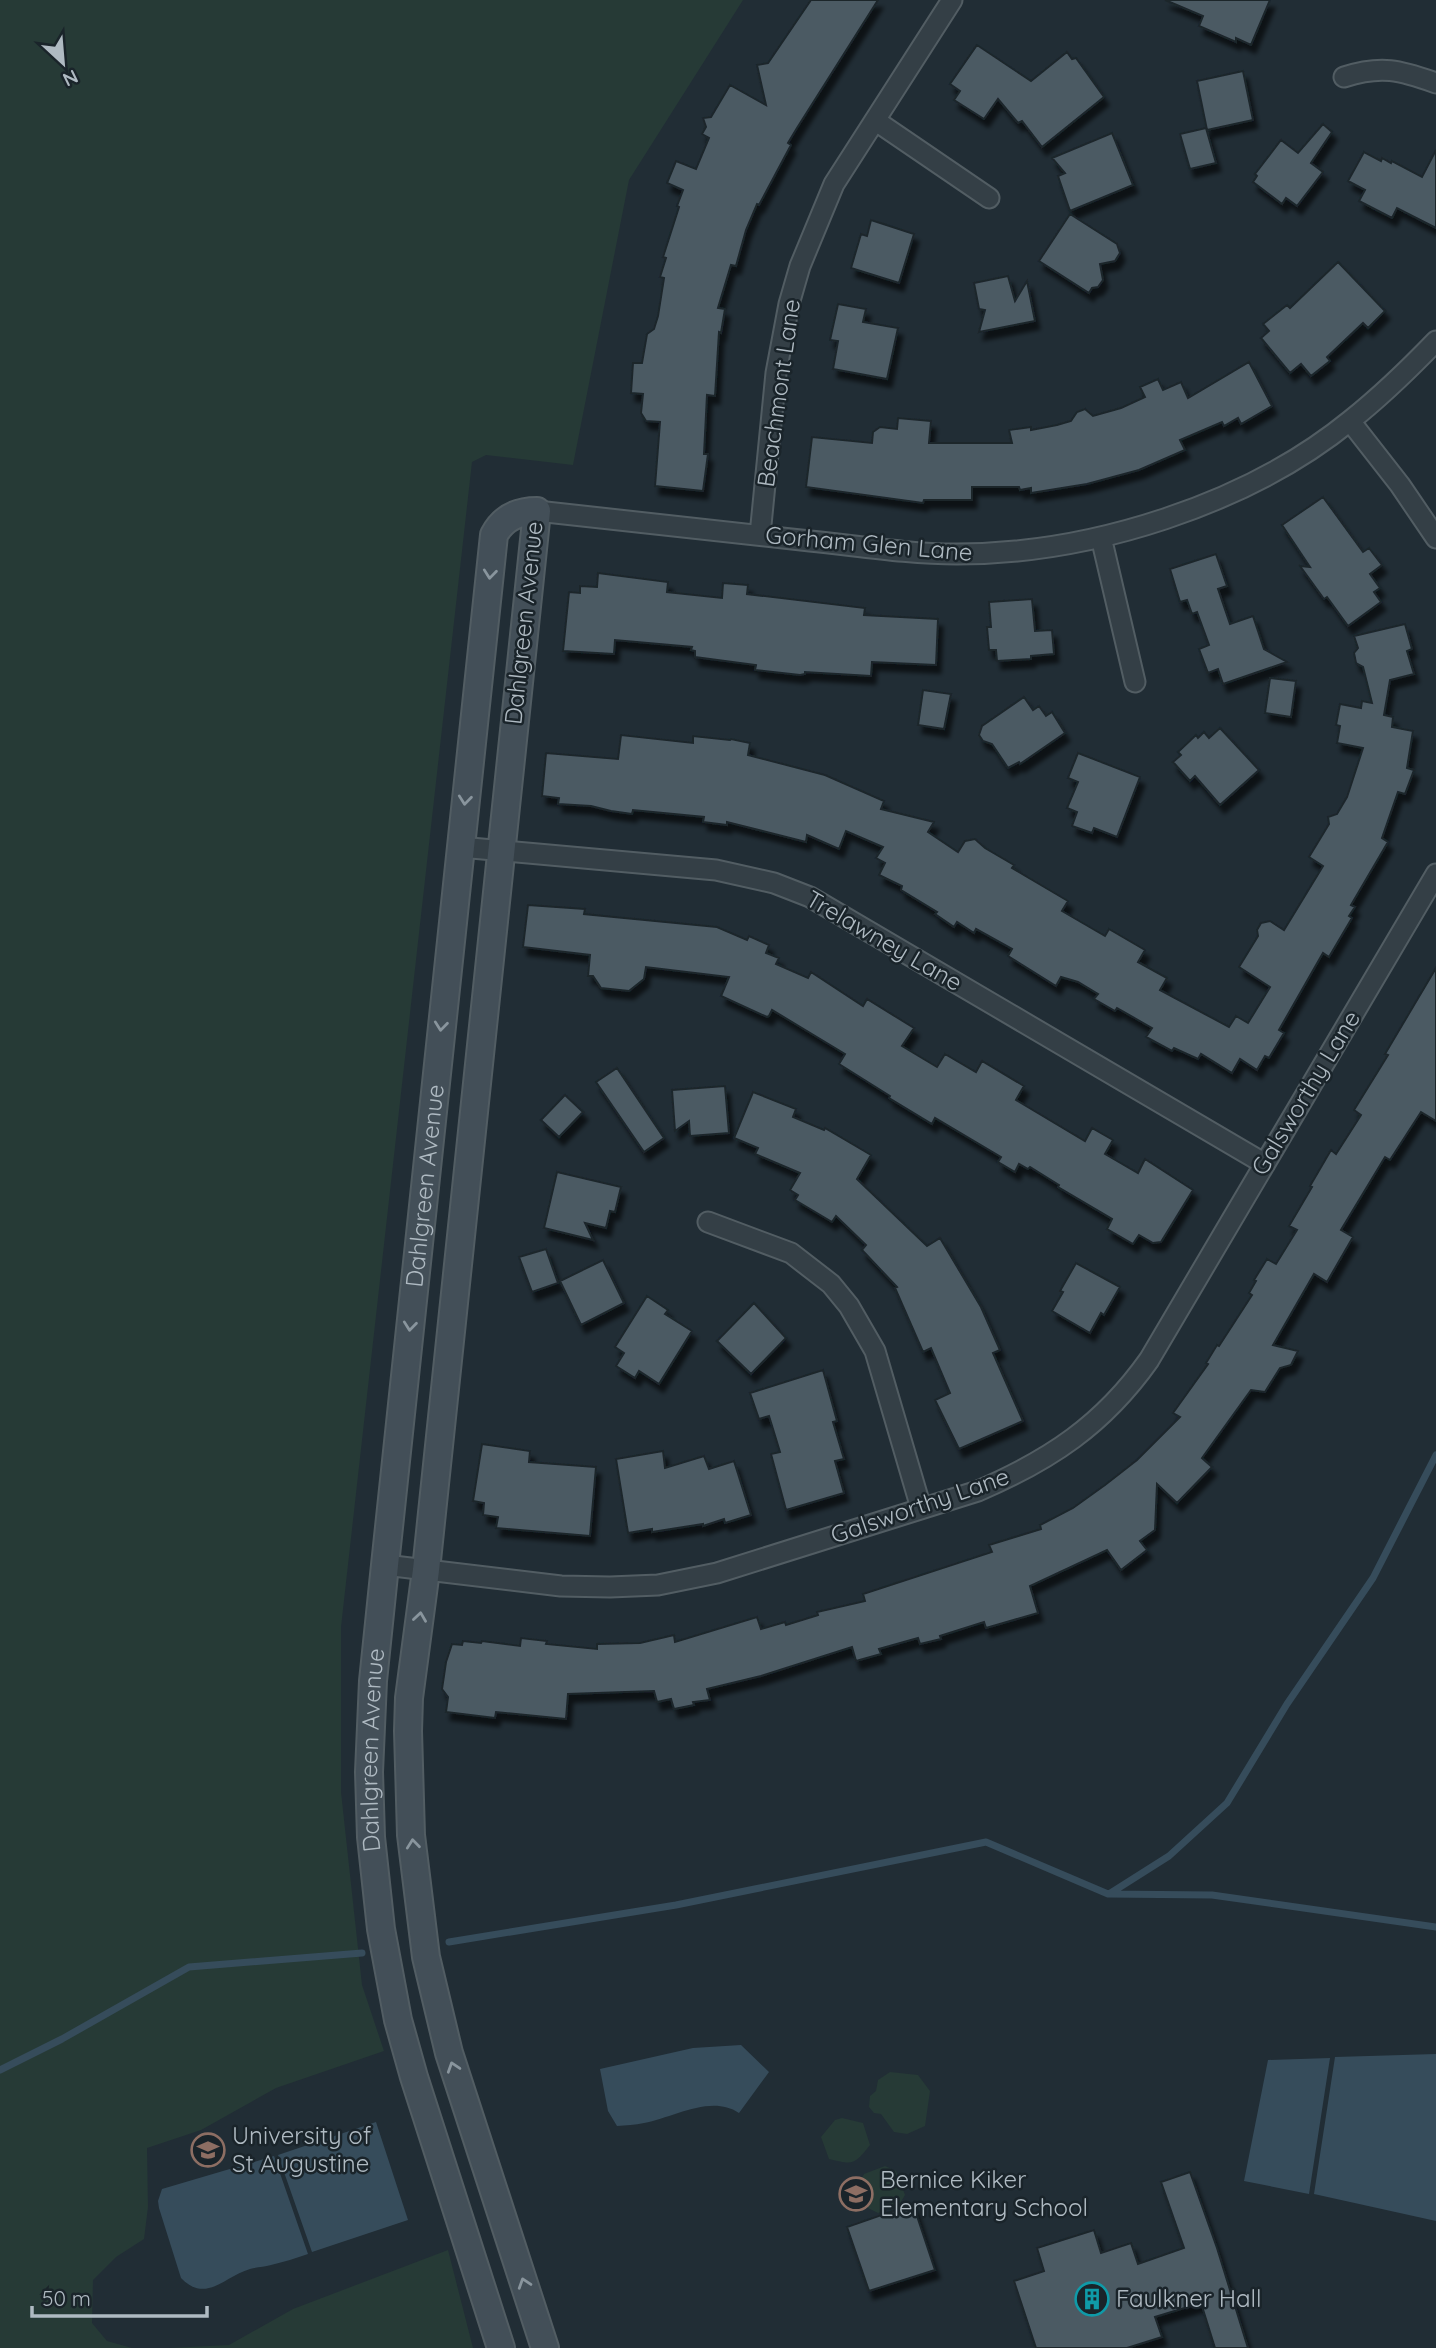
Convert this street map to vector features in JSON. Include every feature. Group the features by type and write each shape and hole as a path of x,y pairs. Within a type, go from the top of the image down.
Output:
{"street":[{"name":"Beachmont Lane","path":"760,535 776,373 789,304 800,266 834,184 952,0"},
{"path":"1344,77 1364,70 1402,70 1436,83"},
{"path":"876,121 989,198"},
{"name":"Gorham Glen Lane","path":"537,511 911,552 957,554 1024,551 1101,537 1182,514 1303,454 1350,421 1436,341"},
{"path":"1350,421 1401,485 1436,538"},
{"name":"Dahlgreen Avenue","path":"501,2348 398,2020 381,1929 371,1837 369,1772 373,1681 384,1564 494,535 514,514 537,511 426,1570 409,1698 408,1731 411,1835 426,1957 449,2053 545,2348"},
{"path":"1101,537 1136,682"},
{"name":"Trelawney Lane","path":"460,847 716,870 774,883 810,897 1265,1164"},
{"name":"Galsworthy Lane","path":"384,1564 561,1586 659,1585 717,1573 978,1491 1038,1463 1062,1448 1110,1407 1132,1384 1149,1360 1436,874"},
{"path":"708,1222 791,1253 831,1284 849,1306 875,1351 921,1508"}],"green space":[{"path":"0,0 743,0 629,180 573,465 486,455 472,462 341,1627 341,1792 362,1985 384,2051 276,2088 201,2130 147,2148 148,2207 144,2239 116,2257 93,2280 92,2323 107,2341 132,2348 0,2348"},
{"path":"890,2072 918,2075 930,2091 925,2126 907,2134 894,2132 881,2114 874,2113 869,2107 870,2096 876,2091 878,2080"},
{"path":"842,2118 863,2123 870,2145 853,2162 829,2159 821,2137 835,2120"},
{"path":"885,2166 896,2171 905,2195 899,2205 878,2213 868,2208 859,2184 864,2174"},
{"path":"448,2250 473,2348 169,2348 229,2345 293,2309"}],"water":[{"path":"741,2045 769,2072 739,2113 728,2108 704,2106 644,2123 617,2126 608,2111 600,2069 693,2048"},
{"path":"1436,2054 1436,2221 1314,2194 1335,2057"},
{"path":"1330,2058 1309,2194 1244,2181 1268,2060"},
{"path":"376,2122 408,2220 312,2252 278,2155"},
{"path":"274,2156 308,2254 241,2272 216,2286 199,2289 190,2285 181,2278 159,2208 162,2189"}],"building":[{"path":"811,0 878,0 788,143 791,145 759,205 757,204 746,230 736,266 731,265 718,308 725,309 721,333 719,332 715,396 707,395 704,454 708,454 703,491 655,486 660,422 646,421 641,413 643,394 631,393 633,363 642,363 647,334 654,329 658,316 664,278 660,277 666,258 663,257 683,190 667,183 676,161 696,169 709,138 702,134 706,127 703,118 711,117 730,85 766,105 757,65 768,63"},
{"path":"1165,0 1270,0 1251,45 1236,38 1236,42 1199,26 1203,16"},
{"path":"977,45 1031,81 1067,52 1072,59 1076,58 1104,97 1042,147 1022,121 1018,123 998,99 984,119 954,100 960,91 950,84"},
{"path":"1243,71 1253,120 1207,130 1197,81"},
{"path":"1323,124 1332,132 1311,163 1323,172 1297,206 1286,198 1282,204 1253,182 1257,176 1255,174 1281,140 1298,153"},
{"path":"1206,128 1216,163 1190,169 1180,134"},
{"path":"1112,133 1133,185 1070,211 1058,176 1065,173 1052,158"},
{"path":"1436,150 1436,228 1397,208 1392,218 1359,201 1365,190 1348,181 1364,152 1381,161 1382,158 1391,163 1392,161 1422,177"},
{"path":"1070,214 1117,244 1120,253 1115,261 1100,264 1103,280 1089,293 1039,261"},
{"path":"871,220 914,234 899,283 851,268 861,234 867,236"},
{"path":"1338,262 1385,311 1368,328 1363,323 1327,357 1330,361 1311,376 1301,364 1290,373 1261,338 1269,331 1263,324 1287,305 1290,308"},
{"path":"1008,276 1015,301 1027,281 1035,321 979,332 985,310 979,309 974,283"},
{"path":"838,304 866,309 863,322 898,328 887,379 833,369 838,341 830,340"},
{"path":"1249,362 1272,406 1241,424 1238,418 1224,426 1222,422 1180,440 1185,450 1139,470 1087,484 1031,493 1031,488 1020,490 1019,487 972,487 972,500 924,500 923,503 806,487 812,437 872,443 873,432 880,427 897,429 898,418 931,421 929,443 1012,443 1009,430 1031,427 1031,430 1057,425 1071,421 1077,412 1085,409 1093,416 1121,408 1145,397 1140,387 1158,379 1163,390 1181,382 1188,398"},
{"path":"1323,497 1363,552 1369,548 1382,565 1370,574 1380,588 1374,592 1381,602 1348,626 1300,566 1310,567 1282,525"},
{"path":"1216,554 1227,586 1218,589 1230,624 1253,616 1264,649 1287,662 1223,684 1218,669 1208,673 1199,649 1209,645 1197,612 1192,614 1187,600 1180,602 1170,569"},
{"path":"598,573 668,582 667,592 722,598 723,583 748,585 747,594 865,608 864,615 938,619 936,665 872,662 871,676 805,672 800,675 755,670 756,665 695,657 692,647 615,640 614,654 563,651 569,592 580,593 580,586 597,587"},
{"path":"1032,599 1035,631 1052,630 1054,654 1031,656 1031,659 997,661 996,650 989,650 989,602"},
{"path":"1405,624 1412,649 1407,651 1414,674 1390,680 1384,715 1393,717 1392,727 1413,731 1407,768 1414,770 1405,794 1398,792 1382,838 1388,842 1351,905 1355,907 1349,916 1352,918 1329,957 1323,953 1279,1030 1284,1033 1269,1058 1265,1056 1257,1070 1240,1059 1232,1073 1201,1054 1198,1059 1174,1048 1172,1051 1146,1037 1152,1028 1117,1008 1115,1011 1094,999 1098,994 1078,982 1061,977 1056,986 1008,956 1012,949 976,929 974,933 957,922 954,927 935,914 937,912 901,890 902,886 879,875 885,863 876,858 883,847 846,831 839,849 807,835 806,842 727,822 727,825 703,822 704,817 633,810 632,814 591,806 558,804 559,798 542,796 546,753 618,759 621,735 693,743 693,736 750,743 748,755 825,775 884,801 881,809 934,822 928,832 958,852 965,841 975,839 1014,865 1012,868 1068,901 1062,911 1105,936 1109,929 1145,950 1138,962 1167,978 1160,990 1229,1027 1236,1016 1248,1023 1270,987 1239,967 1258,936 1257,930 1261,923 1270,921 1284,930 1323,866 1309,857 1329,824 1328,817 1337,814 1347,797 1363,748 1337,743 1340,726 1336,725 1340,704 1361,708 1362,701 1372,703 1363,667 1356,663 1354,653 1358,648 1354,636"},
{"path":"1270,678 1296,681 1291,717 1265,713"},
{"path":"923,690 951,694 944,729 918,725"},
{"path":"1024,697 1033,710 1039,706 1046,716 1052,712 1065,733 1020,764 1019,762 1008,768 992,744 983,741 979,735 982,726"},
{"path":"1220,728 1259,770 1220,805 1195,776 1190,781 1173,762 1181,755 1178,752 1196,735 1198,738 1204,732 1209,738"},
{"path":"1078,753 1140,777 1117,837 1094,828 1092,833 1072,826 1077,812 1067,808 1078,782 1068,778"},
{"path":"528,905 585,909 584,914 717,927 747,940 749,936 769,945 766,953 779,958 776,964 808,978 811,972 863,1006 867,999 914,1028 902,1046 937,1067 945,1054 976,1072 982,1061 1024,1086 1016,1100 1085,1141 1092,1128 1113,1140 1105,1154 1138,1173 1145,1159 1193,1190 1161,1242 1153,1243 1139,1235 1133,1244 1107,1229 1112,1219 1030,1167 1028,1169 1019,1164 1015,1172 998,1162 1001,1157 935,1118 932,1124 889,1098 890,1096 839,1064 845,1054 802,1028 772,1010 767,1017 721,996 729,977 646,967 644,979 629,991 601,988 593,976 588,976 590,955 523,947"},
{"path":"1436,968 1436,1121 1421,1112 1390,1160 1385,1157 1341,1230 1353,1237 1327,1282 1314,1274 1273,1345 1298,1351 1291,1365 1280,1368 1265,1392 1251,1390 1202,1458 1212,1467 1177,1503 1157,1484 1155,1530 1140,1541 1147,1550 1121,1570 1107,1550 1030,1586 1038,1613 986,1628 984,1622 920,1644 918,1638 879,1649 881,1654 856,1661 852,1647 761,1676 707,1689 710,1700 693,1702 694,1705 674,1709 671,1699 657,1702 654,1691 568,1694 566,1719 496,1712 495,1718 446,1712 448,1697 442,1689 452,1644 482,1641 520,1646 521,1638 547,1641 546,1644 597,1649 597,1644 640,1643 674,1635 675,1642 757,1617 761,1629 785,1622 786,1625 818,1615 817,1612 865,1601 863,1594 992,1552 989,1545 1041,1529 1040,1525 1073,1508 1105,1485 1137,1460 1180,1417 1173,1413 1252,1295 1249,1293 1256,1281 1254,1280 1267,1259 1276,1264 1297,1230 1289,1226 1312,1187 1310,1186 1331,1150 1336,1154 1361,1115 1354,1110"},
{"path":"617,1068 664,1138 644,1152 596,1082"},
{"path":"725,1086 729,1133 690,1136 689,1121 675,1131 672,1090"},
{"path":"753,1092 796,1109 793,1117 824,1130 825,1128 871,1155 857,1179 927,1246 940,1238 981,1307 1000,1350 993,1353 1023,1421 959,1449 935,1400 950,1393 931,1348 923,1352 895,1288 897,1287 862,1250 866,1245 836,1216 832,1222 795,1200 798,1195 790,1190 800,1173 755,1154 758,1148 734,1138"},
{"path":"565,1095 583,1112 559,1137 541,1120"},
{"path":"557,1172 621,1187 615,1212 610,1211 606,1228 585,1223 593,1240 544,1228"},
{"path":"546,1249 558,1283 532,1292 519,1257"},
{"path":"603,1260 624,1303 581,1325 560,1281"},
{"path":"1076,1263 1120,1287 1090,1333 1052,1311"},
{"path":"647,1296 668,1310 665,1314 692,1331 659,1384 639,1371 635,1378 616,1366 624,1353 615,1347"},
{"path":"754,1303 786,1338 751,1374 717,1341"},
{"path":"823,1370 837,1421 833,1422 844,1459 835,1461 844,1493 786,1510 771,1454 780,1452 769,1416 759,1419 750,1393"},
{"path":"482,1444 530,1451 529,1462 596,1467 590,1536 496,1528 498,1517 483,1515 484,1503 473,1501"},
{"path":"663,1451 665,1468 704,1456 709,1469 734,1461 751,1515 725,1523 724,1519 703,1526 628,1533 616,1459"},
{"name":"Faulkner Hall","path":"1190,2172 1248,2348 1215,2348 1201,2303 1155,2317 1162,2337 1127,2348 1036,2348 1014,2281 1044,2271 1037,2248 1094,2230 1101,2253 1131,2243 1138,2264 1184,2248 1161,2182"},
{"path":"913,2204 935,2270 869,2291 847,2227"}],"waterway":[{"path":"1109,1894 1169,1856 1227,1803 1287,1704 1373,1578 1436,1455"},
{"path":"449,1942 676,1905 986,1842 1108,1894 1212,1895 1436,1927"},
{"path":"0,2070 62,2039 189,1967 362,1953"}],"place":[{"name":"University of St Augustine","path":"208,2150"},
{"name":"Bernice Kiker Elementary School","path":"856,2194"},
{"name":"Faulkner Hall","path":"1092,2299"}]}
